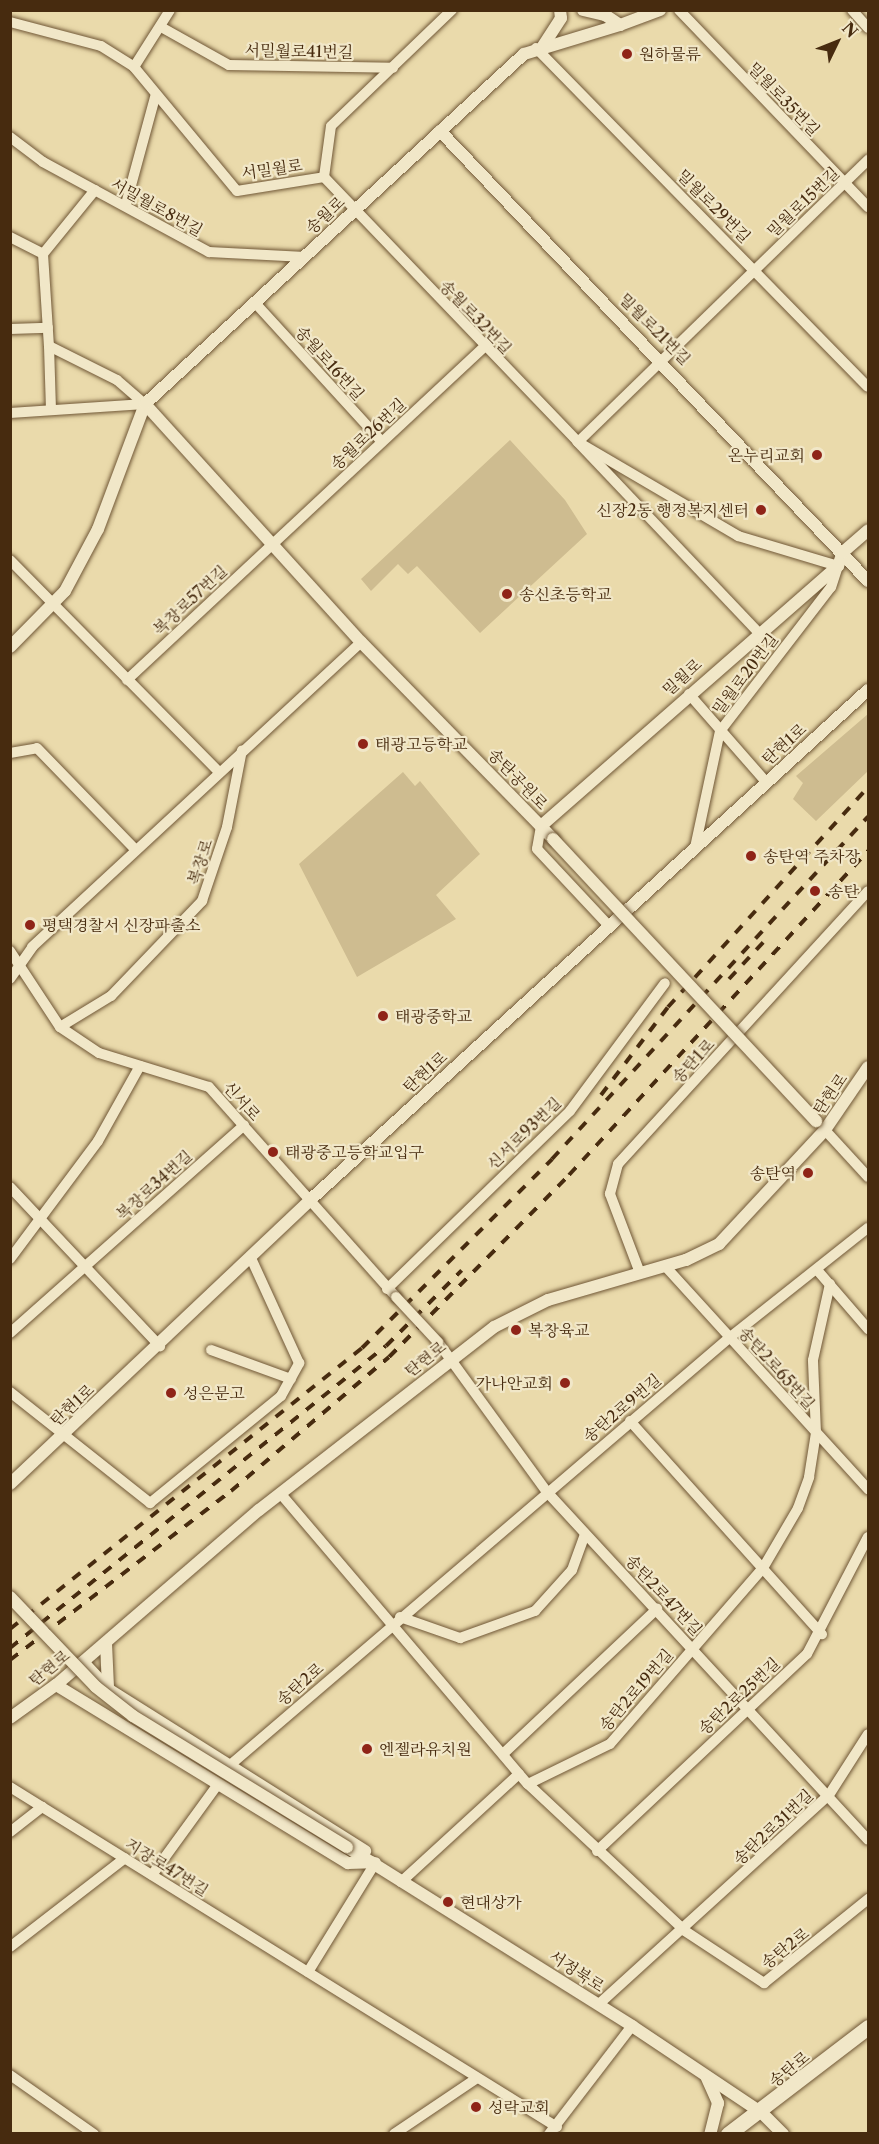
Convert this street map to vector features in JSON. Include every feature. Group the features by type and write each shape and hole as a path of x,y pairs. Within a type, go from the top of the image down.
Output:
{"main road":[{"name":"송탄로","path":"728,2133 762,2113 868,2027"}],"street":[{"path":"134,67 170,10"},
{"name":"서밀월로","path":"10,22 101,46 134,67 155,97 237,191 324,177 331,126 452,10"},
{"path":"540,47 561,18 560,10"},
{"path":"583,10 605,15 620,25"},
{"name":"송월로","path":"145,404 257,305 353,211 440,131 540,47 620,25 660,10"},
{"name":"밀월로35번길","path":"679,10 868,207"},
{"path":"852,10 868,28"},
{"name":"서밀월로41번길","path":"161,27 229,65 393,68"},
{"name":"밀월로29번길","path":"540,47 868,387"},
{"path":"126,204 155,97"},
{"name":"밀월로21번길","path":"440,131 663,360 843,552"},
{"name":"서밀월로8번길","path":"10,137 95,190 126,204 208,252 305,257"},
{"name":"밀월로15번길","path":"578,442 868,160"},
{"name":"송월로32번길","path":"324,177 353,211 578,442"},
{"path":"51,409 43,254 95,190"},
{"path":"10,237 43,254"},
{"name":"송월로16번길","path":"257,305 382,442"},
{"path":"10,329 48,328"},
{"path":"49,346 117,380 145,404"},
{"name":"송월로26번길","path":"273,543 484,346"},
{"path":"10,413 145,404"},
{"path":"10,647 56,602 98,529 145,404"},
{"name":"송탄공원로","path":"145,404 361,642 541,826 868,1177"},
{"path":"578,442 738,536 838,566 843,552 868,530"},
{"path":"578,442 758,632"},
{"name":"복창로57번길","path":"127,680 273,543"},
{"path":"843,552 868,581"},
{"path":"10,560 56,602 127,680 219,772"},
{"name":"밀월로","path":"541,826 758,632 838,566"},
{"name":"밀월로20번길","path":"694,848 720,731 831,586 838,566"},
{"path":"10,979 17,966 136,849 361,642"},
{"name":"탄현1로","path":"10,1484 160,1346 310,1200 868,690"},
{"path":"689,694 766,782"},
{"path":"10,753 38,748 136,849"},
{"name":"복창로","path":"60,1027 111,996 202,901 226,827 242,750"},
{"path":"541,826 537,849 609,926"},
{"name":"송탄1로","path":"640,1274 610,1194 618,1164 864,904 868,891"},
{"name":"신서로","path":"10,951 17,966 60,1027 99,1053 209,1087 392,1293 453,1358"},
{"name":"신서로93번길","path":"392,1293 570,1111 665,983"},
{"path":"10,1259 98,1141 140,1066"},
{"name":"탄현로","path":"10,1718 56,1685 280,1493 494,1327 548,1300 665,1266 719,1244 744,1223 868,1067"},
{"name":"복창로34번길","path":"10,1334 244,1125"},
{"path":"10,1187 160,1346"},
{"name":"송탄2로9번길","path":"391,1625 729,1338 818,1271 868,1228"},
{"path":"10,1392 150,1503 281,1396 299,1364 250,1258"},
{"name":"송탄2로65번길","path":"665,1266 868,1489"},
{"path":"818,1271 868,1329"},
{"name":"송탄2로19번길","path":"528,1784 610,1744 763,1568 805,1493 816,1433 813,1360 830,1284"},
{"path":"211,1350 291,1379"},
{"name":"송탄2로47번길","path":"453,1358 547,1492 868,1839"},
{"path":"630,1421 822,1634"},
{"name":"송탄2로","path":"280,1493 528,1784 685,1931 764,1983 868,1899"},
{"path":"400,1617 460,1638 535,1611 572,1570 585,1534"},
{"name":"송탄2로25번길","path":"597,1851 822,1634 868,1537"},
{"name":"서정북로","path":"10,1597 96,1687 133,1716 347,1847 376,1862 401,1882 599,2004 762,2113 783,2133"},
{"path":"503,1754 657,1609"},
{"name":"송탄2로","path":"229,1766 391,1625"},
{"path":"106,1643 102,1661 108,1689"},
{"path":"83,1662 108,1689 353,1841 376,1862"},
{"path":"56,1685 348,1863 376,1862"},
{"name":"송탄2로31번길","path":"685,1931 829,1796 868,1734"},
{"path":"401,1882 519,1774"},
{"path":"152,1875 218,1784"},
{"name":"지장로47번길","path":"10,1787 477,2078 553,2130"},
{"path":"10,1832 42,1807"},
{"path":"10,1947 125,1858"},
{"path":"308,1972 376,1862"},
{"path":"599,2004 685,1931"},
{"path":"553,2130 632,2026"},
{"path":"10,2075 94,2133"},
{"path":"705,2075 718,2103 710,2133"},
{"path":"393,2133 477,2078"}],"shaded area":[{"path":"510,440 565,500 587,534 480,633 417,566 408,574 398,564 371,591 361,579"},
{"path":"868,714 868,771 816,821 793,799 803,783 796,776"},
{"path":"403,772 415,786 420,781 480,854 436,895 456,919 357,977 299,864"}],"railway":[{"path":"601,1095 668,1007 868,787"},
{"path":"10,1629 362,1348 552,1159 868,817"},
{"path":"10,1660 231,1491 389,1357 569,1175 868,851"},
{"path":"729,979 770,935"},
{"path":"10,1648 386,1346 462,1270"}],"place":[{"name":"원하물류","path":"627,54"},
{"name":"온누리교회","path":"817,455"},
{"name":"신장2동 행정복지센터","path":"761,510"},
{"name":"송신초등학교","path":"507,594"},
{"name":"태광고등학교","path":"363,744"},
{"name":"송탄역 주차장","path":"751,856"},
{"name":"송탄","path":"815,891"},
{"name":"평택경찰서 신장파출소","path":"30,925"},
{"name":"태광중학교","path":"383,1016"},
{"name":"태광중고등학교입구","path":"273,1152"},
{"name":"송탄역","path":"808,1173"},
{"name":"복창육교","path":"516,1330"},
{"name":"가나안교회","path":"565,1383"},
{"name":"성은문고","path":"171,1393"},
{"name":"엔젤라유치원","path":"367,1749"},
{"name":"현대상가","path":"448,1902"},
{"name":"성락교회","path":"476,2107"}]}
